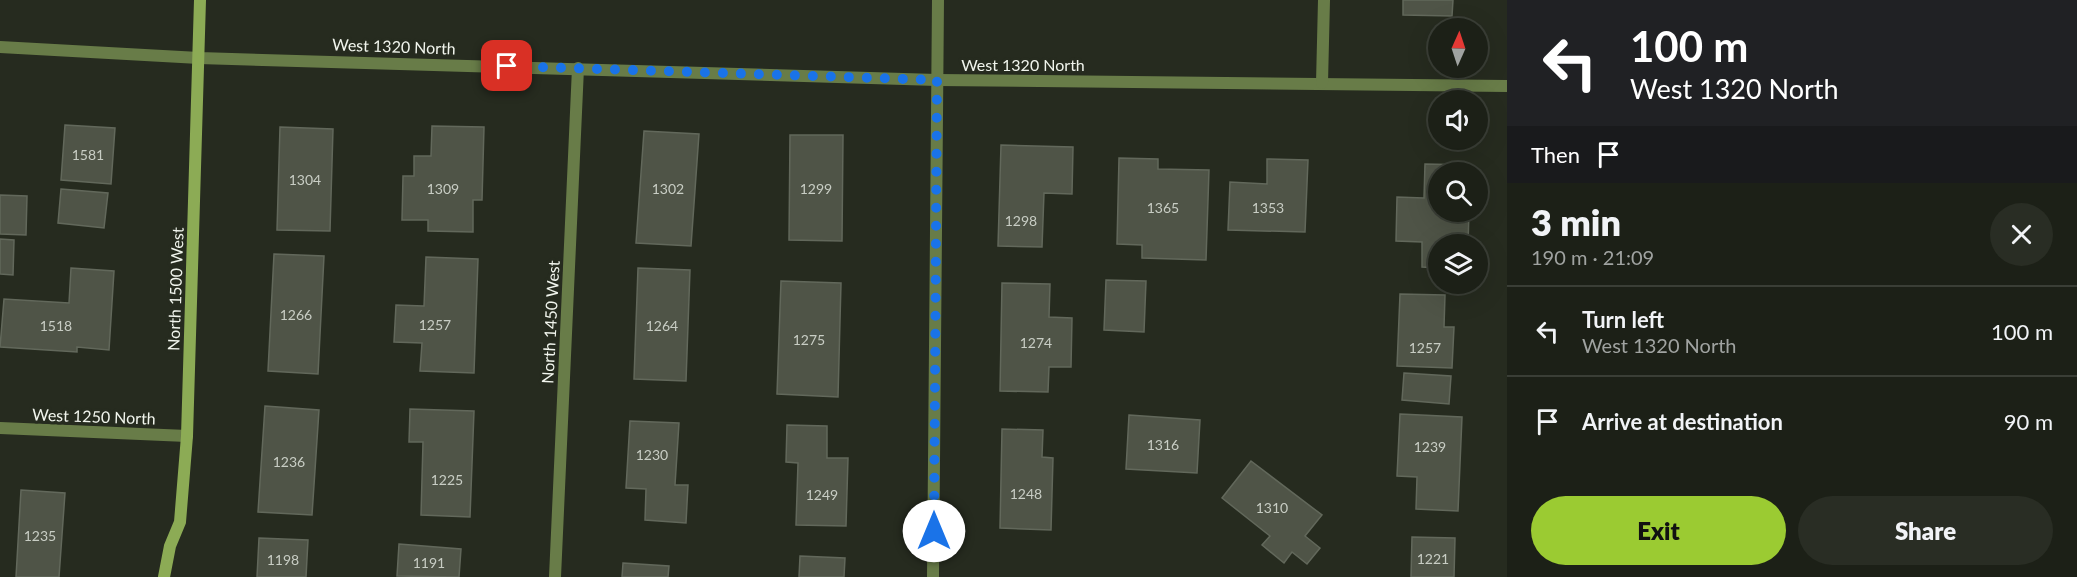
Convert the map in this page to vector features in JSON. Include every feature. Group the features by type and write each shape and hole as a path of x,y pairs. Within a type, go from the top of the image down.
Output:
{"street":[{"name":"North 1500 West","path":"164,577 170,546 180,522 187,436 200,0"},
{"path":"933,577 938,0"},
{"path":"1322,83 1324,0"},
{"name":"West 1320 North","path":"0,47 199,58 937,80 1507,86"},
{"name":"North 1450 West","path":"555,577 578,68"},
{"name":"West 1250 North","path":"0,428 187,436"}],"building":[{"path":"1403,0 1453,0 1452,16 1403,15"},
{"path":"65,125 115,128 111,184 61,180"},
{"path":"432,126 484,127 482,200 473,200 473,232 428,231 428,220 402,220 403,176 414,176 414,156 431,156"},
{"path":"280,127 333,129 330,231 277,230"},
{"path":"644,131 699,134 691,246 636,243"},
{"path":"790,135 843,135 842,241 789,240"},
{"path":"1001,145 1073,147 1072,194 1044,193 1042,247 998,246"},
{"path":"1119,158 1158,159 1158,169 1209,170 1206,260 1142,258 1142,245 1117,244"},
{"path":"1267,159 1308,160 1305,232 1228,230 1230,182 1267,184"},
{"path":"1425,164 1428,164 1428,222 1469,222 1468,234 1428,234 1428,267 1422,267 1422,242 1396,241 1397,197 1424,198"},
{"path":"61,189 108,193 104,228 58,223"},
{"path":"0,195 27,196 26,235 0,234"},
{"path":"0,239 14,240 13,275 0,274"},
{"path":"274,254 324,256 318,374 268,371"},
{"path":"426,257 478,259 474,373 420,371 422,343 394,342 396,305 424,306"},
{"path":"71,268 114,271 109,350 77,347 77,352 0,347 4,299 69,303"},
{"path":"638,268 690,270 686,381 634,379"},
{"path":"1106,280 1146,281 1144,332 1104,330"},
{"path":"781,281 841,283 838,397 777,394"},
{"path":"1002,283 1050,284 1049,317 1072,318 1071,367 1049,367 1048,392 1000,391"},
{"path":"1400,294 1445,295 1444,327 1454,327 1452,368 1397,366"},
{"path":"1404,373 1451,376 1449,404 1402,400"},
{"path":"265,406 319,410 312,515 258,512"},
{"path":"410,409 474,411 470,517 421,515 423,442 409,442"},
{"path":"1400,414 1462,417 1458,511 1416,509 1417,477 1397,476"},
{"path":"1129,415 1200,420 1197,473 1126,469"},
{"path":"630,421 679,423 675,485 688,485 686,523 645,520 646,489 626,488"},
{"path":"787,425 827,426 827,458 848,458 846,526 796,525 798,463 786,462"},
{"path":"1002,429 1043,430 1042,457 1053,458 1051,530 1000,528"},
{"path":"1251,461 1322,515 1305,536 1320,548 1307,564 1292,552 1284,563 1262,545 1270,536 1222,498"},
{"path":"21,490 65,493 59,577 16,577"},
{"path":"1412,537 1455,538 1454,577 1411,577"},
{"path":"259,538 308,540 306,577 257,577"},
{"path":"399,544 461,549 459,577 397,576"},
{"path":"800,556 845,558 844,577 799,577"},
{"path":"623,563 669,566 668,577 622,577"}],"route":[{"path":"507,66 937,80 934,531"}]}
